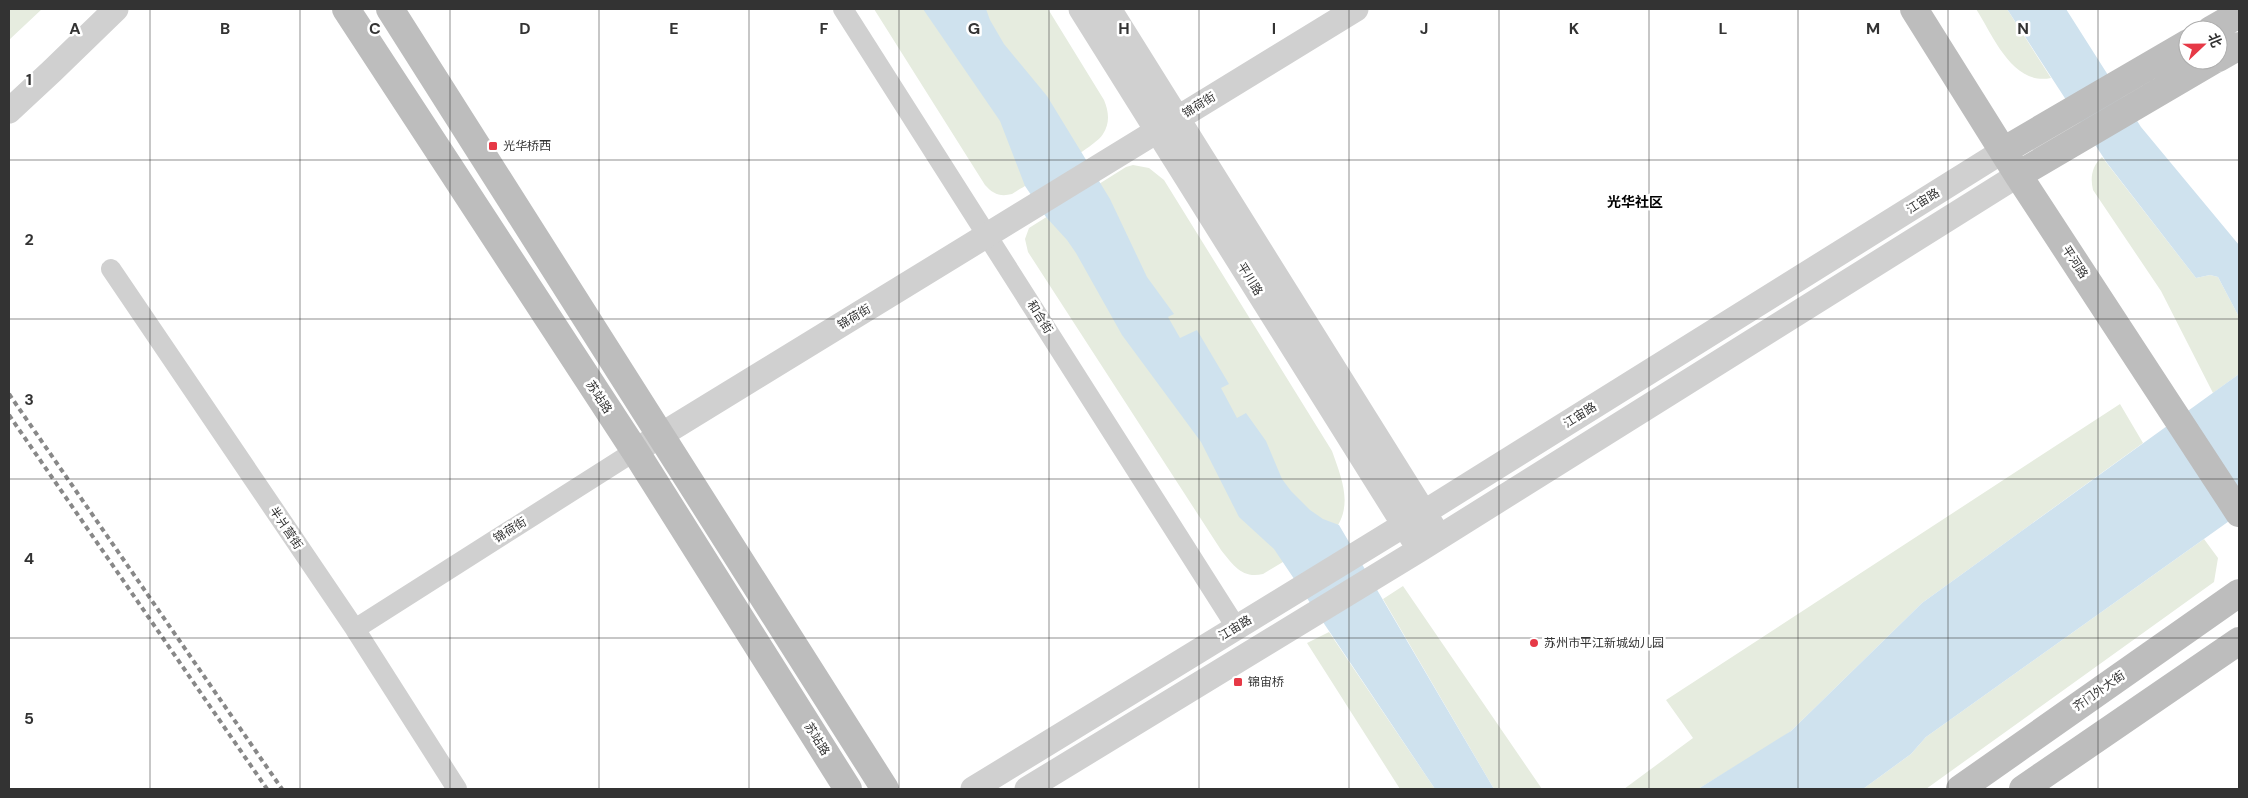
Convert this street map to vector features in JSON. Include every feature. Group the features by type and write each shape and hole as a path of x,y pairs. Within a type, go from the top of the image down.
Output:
{"main road":[{"name":"苏站路","path":"346,9 634,451 848,789"},
{"path":"390,9 659,436 885,789"},
{"name":"平河路","path":"1914,9 2003,151 2239,513"},
{"path":"2228,20 2239,14"},
{"path":"2228,52 2239,46"},
{"name":"江宙路","path":"2003,151 2178,49"},
{"path":"2018,174 2196,70"},
{"name":"齐门外大街","path":"1960,789 2239,593"},
{"path":"2023,789 2239,641"}],"street":[{"path":"9,110 52,72 116,9"},
{"name":"和合街","path":"843,9 988,234 1236,627"},
{"name":"平川路","path":"1080,9 1168,124"},
{"name":"平川路","path":"1109,9 1168,124 1429,544"},
{"name":"锦荷街","path":"355,629 634,451 1356,9"},
{"name":"江宙路","path":"973,789 1377,542 2003,151"},
{"path":"1027,789 1429,544 2018,174"},
{"name":"半爿营街","path":"111,269 355,629 457,789"}],"shaded area":[{"path":"9,9 42,9 9,40"},
{"path":"874,9 1048,9 1104,100 1108,117 1107,126 1103,134 1088,148 1012,194 1000,195 994,193 985,185"},
{"path":"1976,9 2007,9 2051,78 2037,78 2025,74 2015,67 2005,56"},
{"path":"2102,157 2196,278 2210,275 2218,277 2239,317 2239,374 2213,393 2161,291 2093,190 2093,172 2096,164"},
{"path":"1133,165 1149,168 1164,180 1332,451 1339,472 1345,503 1343,513 1333,532 1263,574 1244,573 1234,566 1221,550 1028,252 1025,239 1029,228 1126,167"},
{"path":"2120,404 2143,443 1922,603 1791,731 1698,789 1624,789 1693,738 1666,700"},
{"path":"2204,539 2218,558 2214,582 1926,789 1863,789 1911,754 1926,737"},
{"path":"1403,586 1542,789 1494,789 1383,599"},
{"path":"1329,632 1435,789 1400,789 1307,643"}],"water":[{"path":"923,9 986,9 1004,44 1047,96 1110,199 1147,277 1174,314 1168,317 1180,338 1197,330 1229,384 1221,388 1237,418 1246,413 1266,441 1282,479 1291,491 1310,510 1323,519 1339,525 1494,789 1435,789 1274,549 1239,517 1201,442 1122,335 1076,253 1046,217 1025,186 1000,121"},
{"path":"2007,9 2066,9 2141,127 2239,245 2239,317 2218,277 2210,275 2196,278 2107,163"},
{"path":"2239,374 2239,514 1926,737 1911,754 1863,789 1698,789 1791,731 1922,603"}],"railway":[{"path":"9,394 282,789"},
{"path":"9,415 267,789"}],"place":[{"name":"光华桥西","path":"493,146"},
{"name":"苏州市平江新城幼儿园","path":"1534,643"},
{"name":"锦宙桥","path":"1238,682"}],"district":[{"name":"光华社区","path":"1635,202"}]}
